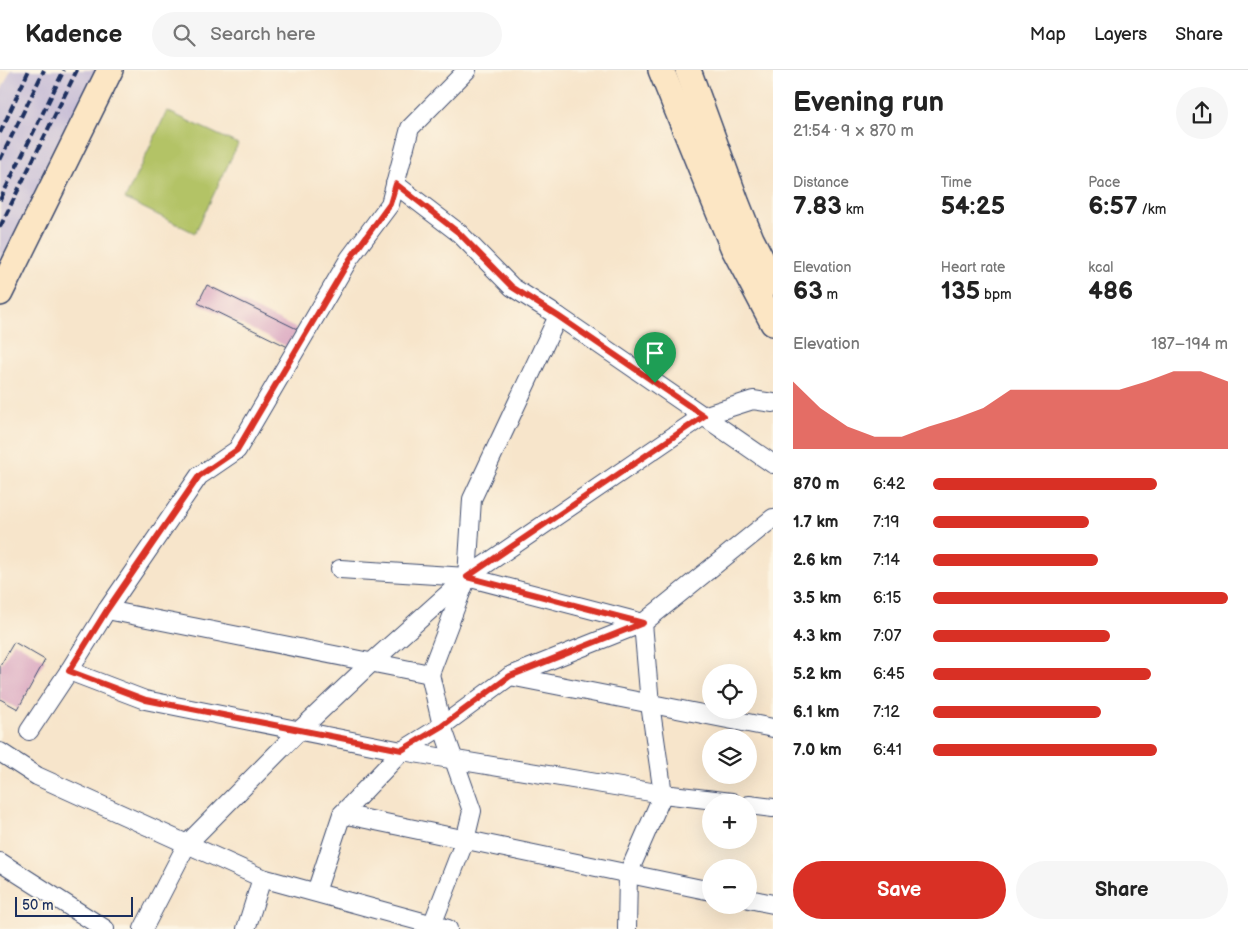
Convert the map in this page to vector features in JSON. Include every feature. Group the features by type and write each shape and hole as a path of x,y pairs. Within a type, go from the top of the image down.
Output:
{"main road":[{"path":"0,293 110,70"},
{"path":"661,70 733,247 773,323"},
{"path":"688,70 751,239 773,282"}],"street":[{"path":"29,731 107,610 199,476 237,450 350,259 390,204 410,128 467,70"},
{"path":"396,184 459,233 512,287 558,316 773,464"},
{"path":"0,752 37,776 262,878 440,927 472,812 442,726 430,674 467,577 472,499 558,316"},
{"path":"143,929 187,844 300,730 372,662 467,577 704,416 753,400 773,403"},
{"path":"316,892 342,814 402,750 442,726 510,676 643,623 773,518"},
{"path":"340,569 467,577 643,623"},
{"path":"107,610 430,674"},
{"path":"627,929 628,874 663,794 650,704 643,623"},
{"path":"69,671 146,700 402,750 663,794 702,799"},
{"path":"510,676 773,728"},
{"path":"757,806 773,808"},
{"path":"342,814 702,889"},
{"path":"0,862 105,929"},
{"path":"246,929 262,878"},
{"path":"757,901 773,904"}],"shaded area":[{"path":"11,70 99,70 0,270 0,93"}],"green space":[{"path":"167,111 238,144 195,233 125,199"}],"building":[{"path":"207,285 297,329 288,347 198,303"},
{"path":"14,642 45,660 18,709 0,699 0,666"}],"railway":[{"path":"0,133 29,70"},
{"path":"0,160 44,70"},
{"path":"0,200 64,70"},
{"path":"0,227 77,70"}],"route":[{"path":"396,184 459,233 512,287 558,316 655,383 704,416 467,577 643,623 510,676 442,726 402,750 146,700 69,671 107,610 199,476 237,450 350,259 390,204 396,184"}]}
